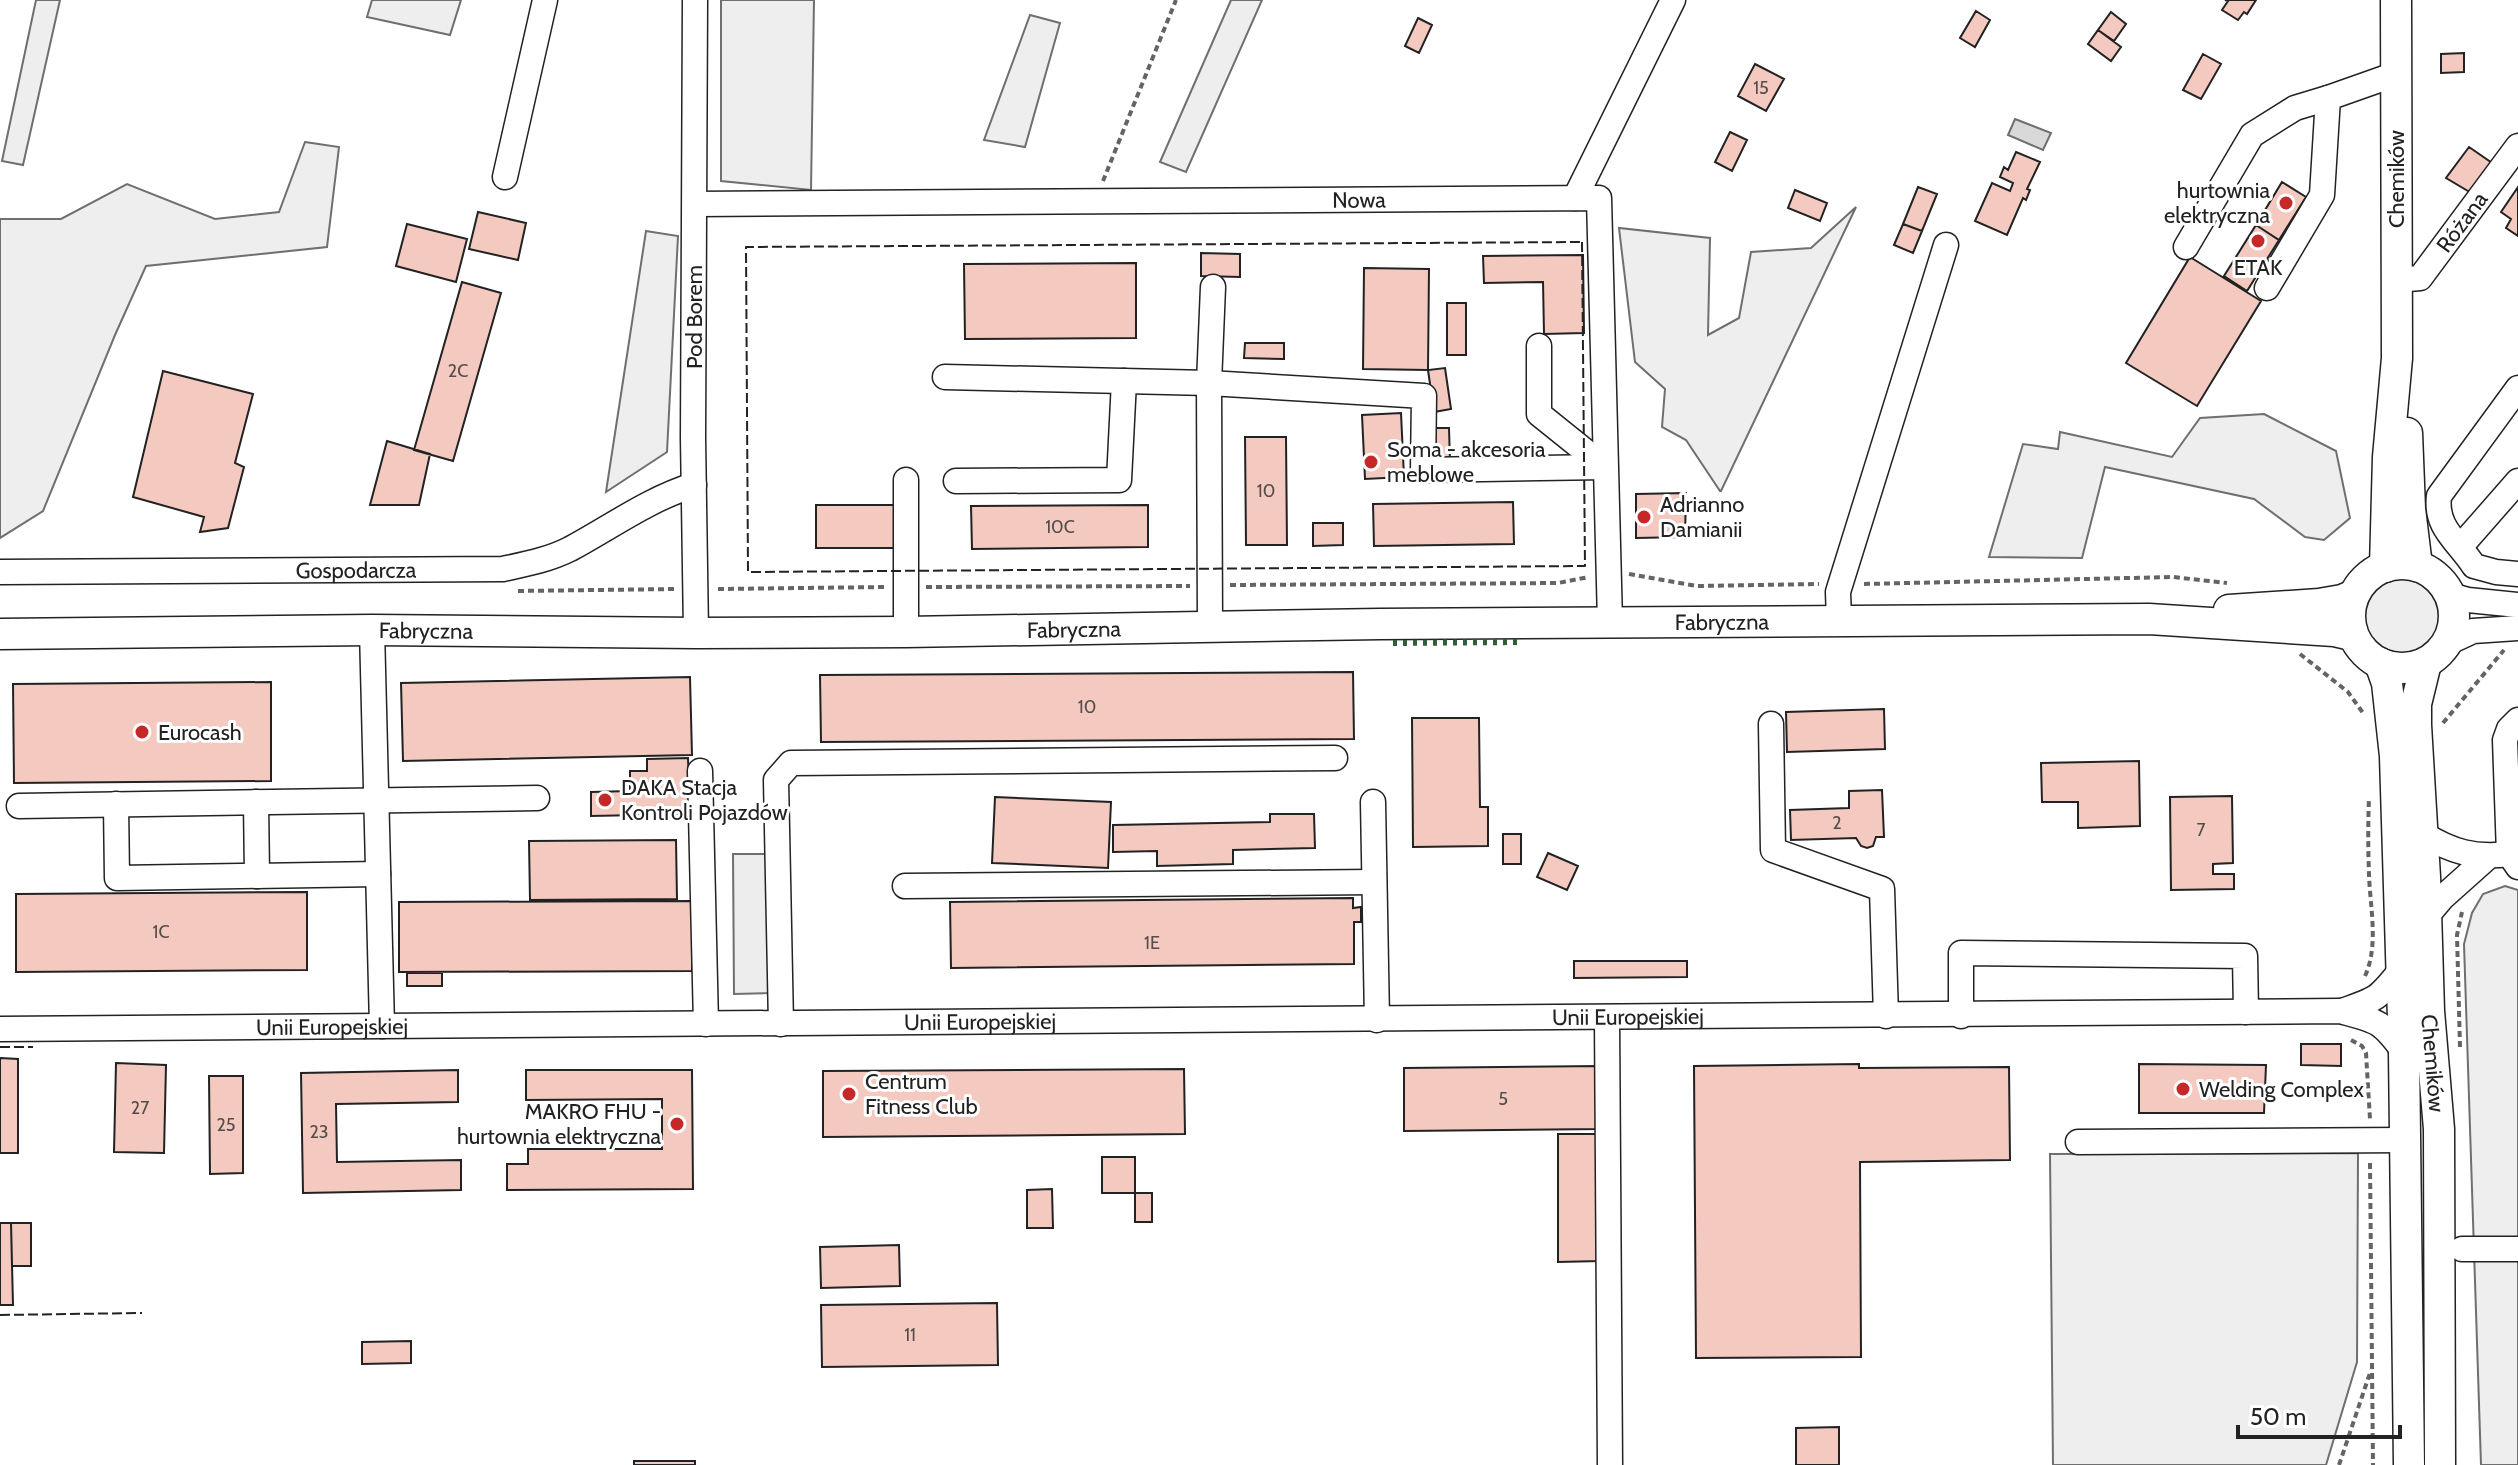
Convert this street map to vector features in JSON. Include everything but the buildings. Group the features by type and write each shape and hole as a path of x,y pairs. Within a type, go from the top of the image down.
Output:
{"main road":[{"name":"Chemików","path":"2385,567 2389,434 2397,358 2396,0"},
{"name":"Chemików","path":"2397,358 2406,424 2410,509 2417,566"},
{"path":"2401,564 2417,566 2431,572 2450,595 2454,611 2453,627 2436,653 2403,668 2380,663 2368,656 2351,635 2350,616 2354,595 2370,574 2385,567 2401,564"},
{"name":"Fabryczna","path":"2149,619 2264,606 2319,604 2354,595"},
{"name":"Fabryczna","path":"0,634 372,630 906,632 1610,622 2149,619 2334,631 2351,635"},
{"name":"Chemików","path":"2436,653 2416,704 2416,725 2429,1011 2439,1129 2440,1465"},
{"name":"Chemików","path":"2380,663 2387,683 2394,742 2404,1052 2409,1465"}],"street":[{"path":"505,177 545,0"},
{"name":"Pod Borem","path":"695,0 696,633"},
{"path":"1610,622 1599,198 1575,198 1673,0"},
{"path":"2186,247 2252,135 2295,108 2396,74"},
{"path":"2267,288 2322,195 2328,98"},
{"name":"Różana","path":"2396,280 2420,278 2518,146"},
{"name":"Nowa","path":"695,204 1575,198"},
{"path":"1839,620 1838,592 1946,245"},
{"path":"1210,627 1209,383 1213,287"},
{"path":"1539,346 1539,414 1605,467"},
{"path":"945,377 1209,383 1424,396 1423,470 1605,467"},
{"path":"956,481 1119,480 1124,381"},
{"path":"2518,388 2439,496 2437,510 2443,527 2474,566 2518,574"},
{"path":"906,480 906,632"},
{"path":"2461,546 2518,481"},
{"name":"Gospodarcza","path":"0,572 503,569 542,561 627,515 694,485"},
{"path":"2450,595 2478,602 2518,605"},
{"path":"372,630 382,1026"},
{"path":"2436,653 2473,631 2515,635"},
{"path":"2505,859 2512,793 2505,740 2509,729 2518,720"},
{"path":"1771,724 1773,850 1882,889 1886,1016"},
{"path":"781,1024 776,780 791,763 1335,758"},
{"path":"700,771 706,1024"},
{"path":"19,806 537,798"},
{"path":"256,802 257,876"},
{"path":"1373,802 1377,1020"},
{"path":"116,804 117,878 378,874"},
{"path":"2423,834 2446,848 2505,859"},
{"path":"2426,917 2442,898 2505,859"},
{"path":"905,886 1374,882"},
{"path":"1961,1016 1961,953 2245,956 2246,1012"},
{"name":"Unii Europejskiej","path":"2340,1011 2381,996 2401,970"},
{"name":"Unii Europejskiej","path":"0,1029 2340,1011 2364,1016 2378,1023 2404,1052"},
{"path":"1607,1019 1610,1465"},
{"path":"2078,1142 2405,1140"},
{"path":"2462,1249 2518,1249"}],"path":[{"path":"1095,201 1176,0"},
{"path":"695,589 1558,583 1609,573 1641,574 1697,586 2173,577 2230,584"},
{"path":"2440,726 2515,635"},
{"path":"2299,653 2348,692 2365,715"},
{"path":"2340,1011 2342,1035 2362,1046 2366,1053 2370,1099 2373,1465"},
{"path":"2339,1465 2373,1364"}],"shaded area":[{"path":"36,0 60,0 23,165 2,161"},
{"path":"372,0 461,0 450,35 367,17"},
{"path":"721,0 814,0 811,190 721,181"},
{"path":"1231,0 1262,0 1186,172 1160,162"},
{"path":"1030,15 1060,23 1025,147 984,140"},
{"path":"2015,119 2051,133 2043,150 2008,135"},
{"path":"305,142 339,147 327,247 146,266 43,511 0,538 0,219 61,219 127,184 215,219 279,212"},
{"path":"1856,207 1720,491 1686,440 1662,427 1665,389 1635,362 1619,228 1710,238 1708,335 1739,318 1751,252 1811,248"},
{"path":"646,231 678,236 667,452 606,492"},
{"path":"2264,414 2336,451 2350,518 2324,540 2305,537 2254,499 2105,467 2082,558 1989,557 2023,444 2058,449 2060,432 2172,457 2200,418"},
{"path":"2392,577 2408,577 2422,583 2433,594 2439,616 2433,638 2422,649 2408,655 2392,655 2378,649 2367,638 2361,624 2361,608 2367,594 2378,583"},
{"path":"733,854 770,854 772,993 734,994"},
{"path":"2505,886 2518,890 2518,1465 2481,1465 2464,944 2472,913 2483,894"},
{"path":"2358,1153 2357,1362 2326,1465 2053,1465 2050,1154"}],"hedge":[{"path":"1393,643 1520,642"}],"fence":[{"path":"1582,242 1585,566 748,572 746,247 1582,242"},
{"path":"0,1047 33,1047"},
{"path":"0,1315 142,1313"}],"place":[{"name":"hurtownia elektryczna","path":"2286,203"},
{"name":"ETAK","path":"2258,241"},
{"name":"Soma - akcesoria meblowe","path":"1371,462"},
{"name":"Adrianno Damianii","path":"1644,517"},
{"name":"Eurocash","path":"142,732"},
{"name":"DAKA Stacja Kontroli Pojazdów","path":"605,800"},
{"name":"Welding Complex","path":"2183,1089"},
{"name":"Centrum Fitness Club","path":"849,1094"},
{"name":"MAKRO FHU - hurtownia elektryczna","path":"677,1124"}]}
